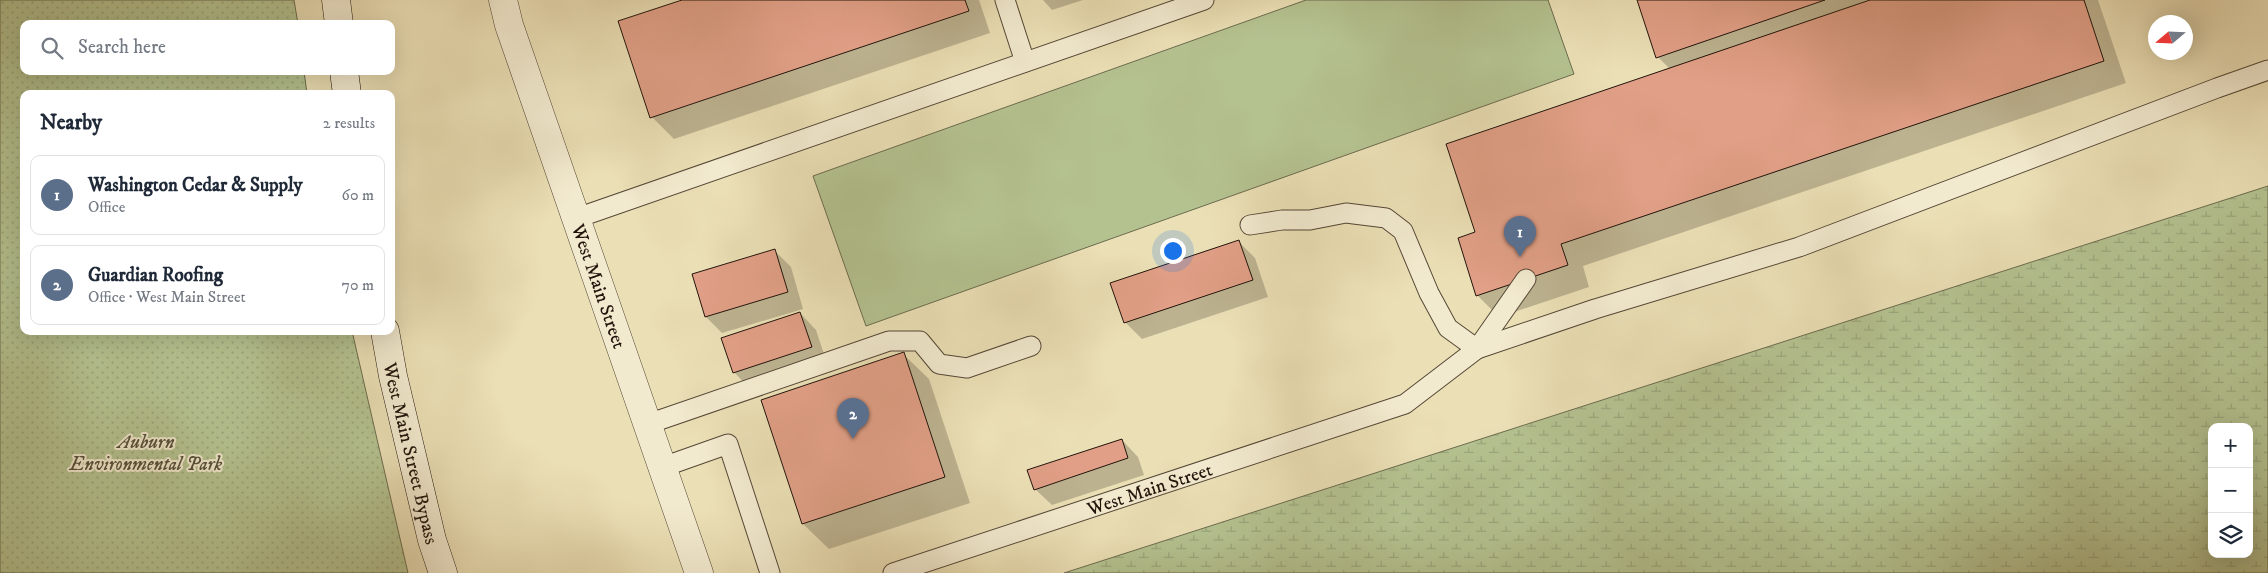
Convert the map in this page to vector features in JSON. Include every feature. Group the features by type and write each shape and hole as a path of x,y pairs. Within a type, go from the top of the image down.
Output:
{"street":[{"path":"336,0 338,20"},
{"name":"West Main Street","path":"503,0 509,25 699,573"},
{"path":"345,75 346,90"},
{"name":"West Main Street Bypass","path":"386,335 393,376 432,540 443,573"}],"lane":[{"path":"1005,0 1025,62"},
{"path":"577,218 1204,0"},
{"path":"1477,349 1596,309 1799,247 2268,70"},
{"path":"1250,225 1282,220 1310,220 1346,213 1386,218 1404,230 1429,293 1448,328 1477,349"},
{"path":"1477,349 1526,279"},
{"path":"648,424 889,341 920,341 939,364 967,368 1031,346"},
{"name":"West Main Street","path":"893,573 1405,404 1477,349"},
{"path":"662,467 728,444 770,573"}],"green space":[{"name":"Auburn Environmental Park","path":"0,0 294,0 297,20 20,20 20,75 305,75 306,90 20,90 20,335 353,335 408,573 0,573"},
{"path":"1306,0 1548,0 1574,74 866,326 813,176"},
{"path":"2268,186 2268,573 1064,573"}],"building":[{"path":"682,0 965,0 969,11 650,118 618,21"},
{"path":"1637,0 1825,0 1656,58"},
{"path":"1870,0 2084,0 2104,61 1561,244 1568,265 1476,296 1458,238 1475,232 1446,144"},
{"path":"1239,240 1253,280 1124,323 1110,283"},
{"path":"775,249 788,292 705,317 692,274"},
{"path":"800,312 812,347 733,373 721,338"},
{"path":"904,352 945,477 802,524 761,400"},
{"path":"1122,439 1128,458 1034,490 1027,470"}],"place":[{"name":"Washington Cedar & Supply","path":"1520,257"},
{"name":"Guardian Roofing","path":"853,439"}]}
